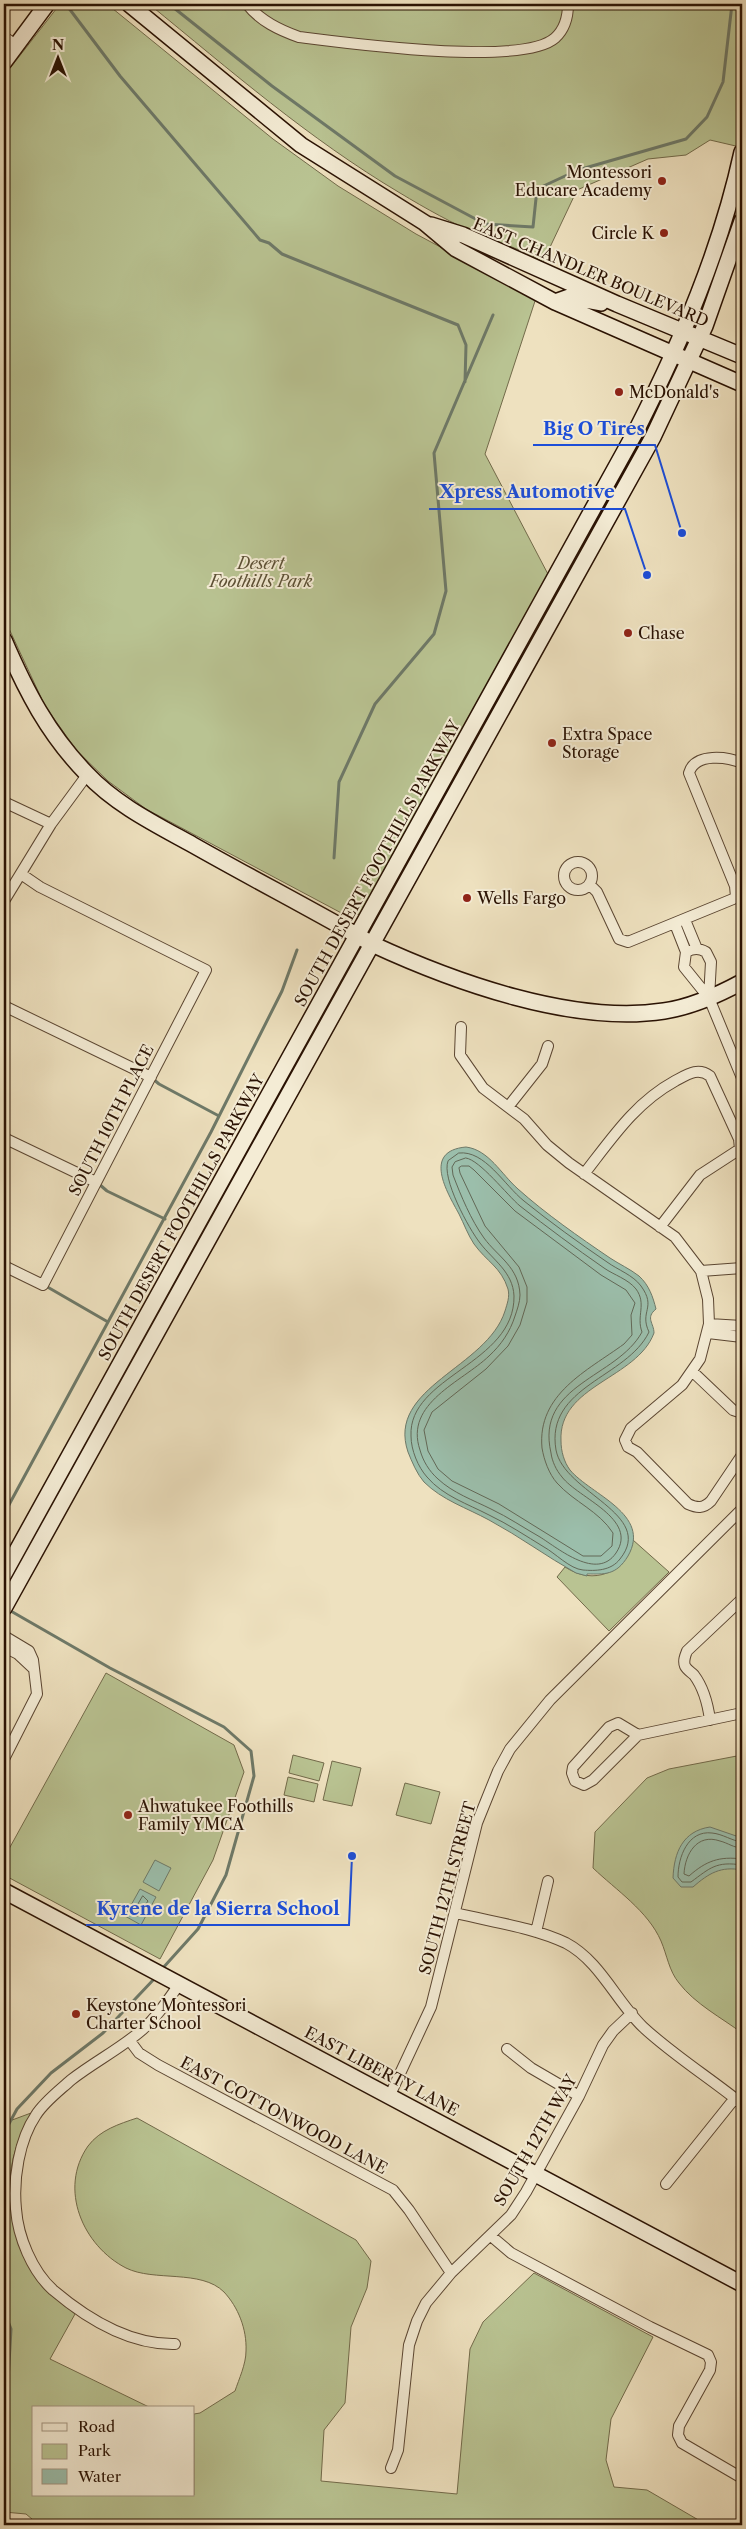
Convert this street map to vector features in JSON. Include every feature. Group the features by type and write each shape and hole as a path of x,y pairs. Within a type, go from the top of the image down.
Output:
{"street":[{"path":"4,62 10,41 47,4"},
{"name":"EAST CHANDLER BOULEVARD","path":"129,4 301,145 425,223 456,250 554,302 742,384"},
{"path":"247,4 252,11 281,30 299,37 438,52 529,49 544,44 555,38 564,26 568,17 568,4"},
{"name":"SOUTH DESERT FOOTHILLS PARKWAY","path":"4,1574 637,429 674,355 714,255 742,152"},
{"name":"SOUTH DESERT FOOTHILLS PARKWAY","path":"6,1604 653,437 700,338 742,221"},
{"name":"EAST CHANDLER BOULEVARD","path":"425,223 463,235 617,304 742,356"},
{"path":"554,302 569,297 617,304"},
{"path":"4,640 35,706 53,734 88,775 123,804 372,944 426,969 463,982 536,1002 610,1014 665,1011 709,998 742,982"},
{"path":"590,885 597,892 615,933 623,942 634,940 675,924 736,897 735,886 689,777 691,768 712,758 732,759 742,763"},
{"path":"4,901 51,824 88,775"},
{"path":"4,802 51,824"},
{"name":"SOUTH 10TH PLACE","path":"4,1266 43,1285 206,970 40,887 21,874"},
{"path":"685,920 697,949"},
{"path":"675,924 686,952 684,962 686,972 709,998 742,1078"},
{"path":"686,952 697,949 706,952 711,962 709,998"},
{"path":"4,1006 151,1077"},
{"path":"461,1026 460,1055 483,1088 524,1119 547,1145 568,1164 675,1238 701,1271 708,1299 708,1328 700,1359 693,1372 682,1385 631,1428 625,1440 628,1447 637,1452 688,1504 696,1508 706,1506 711,1501 742,1455"},
{"path":"508,1107 542,1064 548,1046"},
{"path":"584,1174 625,1120 645,1101 684,1076 703,1071 710,1076 715,1086 739,1138 740,1149 700,1175 660,1227"},
{"path":"4,1138 96,1182"},
{"path":"701,1271 742,1268"},
{"path":"708,1328 742,1326"},
{"path":"708,1328 742,1338"},
{"path":"693,1372 733,1410 742,1414"},
{"path":"109,1383 124,1390"},
{"name":"SOUTH 12TH STREET","path":"390,2095 431,2007 482,1808 510,1749 550,1700 742,1509"},
{"path":"710,1720 708,1705 701,1688 694,1676 686,1668 684,1660 687,1651 742,1599"},
{"path":"4,1636 20,1650 33,1668 37,1694 36,1700 4,1759"},
{"path":"4,1647 20,1650"},
{"path":"638,1735 618,1722 609,1727 573,1767 572,1773 575,1781 584,1785 593,1780 638,1735 742,1713"},
{"path":"536,1932 548,1881"},
{"name":"EAST LIBERTY LANE","path":"4,1891 536,2172 742,2284"},
{"path":"456,1913 536,1932 566,1943 591,1963 642,2026 739,2101 666,2184"},
{"path":"175,2344 159,2344 126,2334 94,2320 48,2286 23,2243 16,2218 14,2195 21,2152 36,2114 71,2080 130,2041 153,2020 176,1981"},
{"name":"SOUTH 12TH WAY","path":"391,2468 398,2450 409,2345 417,2320 426,2303 451,2273 511,2215 579,2096 603,2044 613,2031 632,2013"},
{"name":"EAST COTTONWOOD LANE","path":"130,2041 139,2053 158,2065 393,2190 409,2210 451,2273"},
{"path":"507,2049 530,2068 579,2096"},
{"path":"491,2236 511,2253 650,2327 708,2355 711,2362 710,2370 679,2426 678,2435 682,2443 742,2478"}],"green space":[{"name":"Desert Foothills Park","path":"60,4 107,4 273,139 338,186 416,234 536,298 485,454 550,578 361,914 347,916 146,809 108,781 77,751 45,706 4,618 4,76"},
{"path":"149,4 742,4 742,131 740,147 710,140 686,155 648,159 577,190 543,262 520,250 449,221 366,172 302,127 240,79"},
{"path":"633,1540 669,1572 609,1631 557,1577 565,1567 576,1573 587,1575 597,1576 607,1573 623,1561"},
{"name":"Ahwatukee Foothills Family YMCA","path":"106,1673 234,1745 244,1772 213,1860 160,1959 4,1875 4,1858"},
{"path":"293,1755 324,1763 319,1781 289,1773"},
{"path":"742,1755 742,2033 685,1991 673,1973 661,1941 648,1920 593,1868 595,1832 647,1778 669,1769"},
{"path":"332,1761 361,1768 352,1806 323,1800"},
{"path":"288,1777 318,1784 314,1802 284,1795"},
{"path":"405,1783 440,1792 431,1824 396,1815"},
{"path":"31,2113 16,2148 11,2167 10,2205 14,2224 19,2242 37,2276 58,2300 75,2314 50,2359 147,2406 32,2406 32,2496 195,2496 195,2414 200,2413 235,2391 244,2366 246,2343 241,2319 224,2292 214,2285 203,2281 137,2272 126,2268 98,2246 87,2231 80,2215 76,2198 75,2180 79,2163 88,2146 104,2132 137,2118 356,2240 371,2261 367,2288 351,2327 345,2403 324,2430 321,2481 457,2494 470,2349 483,2322 534,2273 653,2337 611,2419 606,2460 614,2487 647,2490 707,2525 39,2525 26,2514 4,2512 4,2123"}],"water":[{"path":"466,1147 474,1149 488,1158 518,1189 563,1225 639,1276 648,1287 653,1300 656,1309 651,1315 654,1333 645,1349 632,1361 585,1394 572,1407 563,1422 561,1445 568,1467 580,1479 616,1507 626,1517 632,1528 633,1541 628,1556 619,1567 609,1572 587,1574 587,1576 576,1573 500,1526 447,1499 424,1482 408,1452 405,1430 411,1411 424,1394 461,1364 495,1331 508,1300 509,1292 502,1275 472,1241 444,1184 441,1164 445,1156 453,1150"},
{"path":"710,1827 742,1838 742,1870 721,1870 710,1874 693,1887 681,1887 673,1878 678,1851 693,1833"},
{"path":"155,1860 171,1868 159,1891 143,1882"},
{"path":"140,1889 156,1897 141,1925 125,1916"}],"waterway":[{"path":"169,4 272,86 395,176 485,224 533,227 537,189 578,170 686,139 707,117 723,82 732,4"},
{"path":"68,7 120,76 260,240 269,243 282,254 458,325 466,345 465,382"},
{"path":"334,858 339,782 375,704 434,634 446,591 434,453 493,315"},
{"path":"4,1514 211,1132 282,991 297,950"},
{"path":"152,1078 159,1084 219,1116"},
{"path":"99,1184 107,1191 165,1219"},
{"path":"44,1285 108,1322"},
{"path":"9,1610 110,1668 224,1727 251,1751 254,1776 226,1875 198,1929 162,1969"},
{"path":"4,2133 17,2109 51,2073 103,2033 155,1978"},
{"path":"4,2311 11,2329 4,2450"}],"place":[{"name":"Montessori Educare Academy","path":"662,181"},
{"name":"Circle K","path":"664,233"},
{"name":"McDonald's","path":"619,392"},
{"name":"Big O Tires","path":"682,533"},
{"name":"Xpress Automotive","path":"647,575"},
{"name":"Chase","path":"628,633"},
{"name":"Extra Space Storage","path":"552,743"},
{"name":"Wells Fargo","path":"467,898"},
{"name":"Ahwatukee Foothills Family YMCA","path":"128,1815"},
{"name":"Kyrene de la Sierra School","path":"352,1856"},
{"name":"Keystone Montessori Charter School","path":"76,2014"}]}
